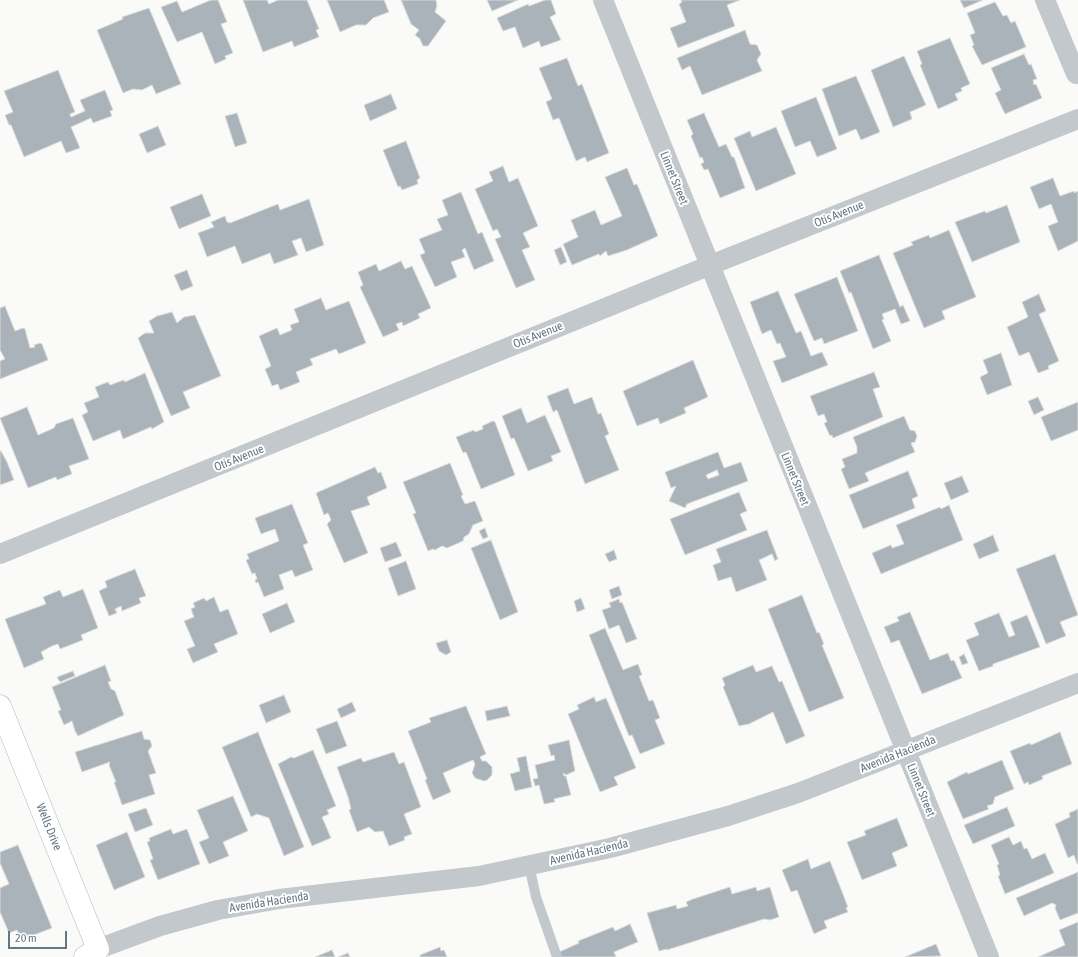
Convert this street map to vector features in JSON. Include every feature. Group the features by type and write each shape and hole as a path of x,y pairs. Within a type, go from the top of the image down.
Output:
{"street":[{"name":"Linnet Street","path":"603,0 905,752 989,957"},
{"path":"1045,0 1077,77"},
{"name":"Otis Avenue","path":"0,554 709,266 1078,119"},
{"name":"Avenida Hacienda","path":"91,953 160,926 218,910 279,899 479,876 610,848 728,816 798,793 1078,683"},
{"name":"Wells Drive","path":"0,706 91,953"}],"lane":[{"path":"529,865 536,897 557,957"}],"building":[{"path":"211,0 218,0 227,22 221,24 233,53 225,56 226,59 215,64 202,32 177,42 161,7 177,1 182,12"},
{"path":"243,0 267,0 269,4 278,0 307,0 319,29 316,30 319,37 294,47 292,41 263,52"},
{"path":"327,0 384,0 389,12 373,18 366,25 356,25 340,32"},
{"path":"401,0 436,0 437,6 435,12 446,21 428,46 423,46 420,39 415,35 419,30 411,24"},
{"path":"487,0 518,0 492,11"},
{"path":"545,0 551,0 556,14 550,17 561,40 541,47 539,41 523,48 515,27 503,31 497,18 528,4 529,6"},
{"path":"681,0 740,0 727,5 735,26 678,48 670,28 686,22 679,4 682,2"},
{"path":"960,0 983,0 964,8"},
{"path":"995,2 1003,16 1007,15 1011,23 1015,21 1026,47 982,65 972,46 974,45 970,35 975,33 967,13"},
{"path":"149,8 181,84 156,94 152,85 142,90 133,89 123,93 97,30 123,19 122,17"},
{"path":"745,30 750,44 757,45 761,54 757,60 762,71 702,95 690,66 682,70 677,58"},
{"path":"950,38 970,84 961,88 962,91 955,94 958,100 938,109 920,65 922,64 917,51"},
{"path":"1024,54 1029,65 1031,64 1037,79 1033,80 1034,85 1036,84 1042,98 1005,114 995,93 1001,90 991,68"},
{"path":"904,56 926,105 910,112 912,119 893,127 871,70"},
{"path":"567,58 578,86 582,84 609,153 587,162 585,157 576,161 559,118 553,120 546,102 552,99 539,68"},
{"path":"58,70 75,112 70,114 71,117 85,111 80,100 105,90 113,110 110,111 112,116 93,123 91,118 71,127 80,148 66,153 61,141 24,157 11,125 9,125 5,115 13,112 4,91"},
{"path":"856,76 880,132 861,140 856,129 839,136 822,89"},
{"path":"391,94 397,109 370,121 364,105"},
{"path":"816,97 837,149 817,157 810,141 795,147 781,111"},
{"path":"237,113 247,143 235,147 225,116"},
{"path":"704,113 719,147 726,144 732,157 734,157 745,188 720,198 708,169 704,170 701,164 704,162 702,157 700,158 691,136 693,134 687,120"},
{"path":"158,126 166,145 147,153 139,134"},
{"path":"776,127 796,174 756,191 734,138 750,131 752,137"},
{"path":"406,141 420,178 417,180 418,184 402,190 400,186 398,187 383,150"},
{"path":"503,166 509,182 518,178 538,226 523,233 530,247 522,250 535,280 516,288 495,239 501,237 497,229 493,231 475,189 493,181 489,172"},
{"path":"627,168 634,185 637,184 658,236 627,250 608,256 606,251 600,256 599,254 572,265 563,244 578,237 571,220 595,210 601,225 622,216 605,177"},
{"path":"1053,178 1060,196 1078,191 1078,241 1058,251 1048,226 1058,222 1051,204 1039,209 1030,187"},
{"path":"461,192 478,234 482,232 494,261 474,270 465,248 462,250 465,257 451,262 457,277 435,287 420,255 425,253 419,239 442,230 437,219 448,215 442,200"},
{"path":"202,194 211,216 179,229 170,207"},
{"path":"309,199 324,245 306,252 301,238 292,241 298,255 274,264 270,253 242,264 235,246 207,257 198,233 214,227 211,222 225,216 227,222 230,223 278,204 280,210"},
{"path":"1007,205 1020,242 972,262 955,222"},
{"path":"949,230 976,297 942,311 945,319 924,328 893,253 913,245 911,242 929,235 930,238"},
{"path":"561,247 567,262 560,265 554,250"},
{"path":"879,255 900,307 903,305 910,321 901,324 895,309 882,314 884,319 882,320 891,341 873,349 851,292 849,293 840,271"},
{"path":"401,261 405,269 412,266 431,308 418,314 420,318 403,326 402,322 396,324 399,330 383,337 360,287 363,285 358,272 376,264 379,271"},
{"path":"187,270 193,286 181,291 174,275"},
{"path":"837,277 858,331 824,344 822,338 814,341 794,294"},
{"path":"778,291 796,333 801,331 811,356 822,352 828,365 782,383 773,361 786,357 780,343 777,344 771,330 762,334 750,302"},
{"path":"1039,294 1046,311 1039,314 1059,361 1048,366 1049,369 1038,373 1029,352 1019,356 1007,327 1028,317 1022,302"},
{"path":"321,298 326,310 349,301 366,343 339,354 336,349 310,359 313,365 296,372 300,382 280,390 278,384 272,386 265,369 271,366 259,336 277,328 280,335 292,330 290,325 299,322 294,309"},
{"path":"5,306 15,331 23,328 25,329 30,348 35,347 34,345 40,343 42,344 48,360 0,379 0,361 5,359 0,350 0,308"},
{"path":"172,312 177,323 184,317 195,315 221,376 183,392 190,408 171,416 138,338 145,333 154,333 149,321 157,316"},
{"path":"1001,353 1012,385 987,395 980,377 988,373 983,360"},
{"path":"693,360 708,397 684,408 686,413 660,424 658,418 637,426 623,391"},
{"path":"874,372 880,387 873,389 883,417 833,438 832,435 830,436 824,423 827,422 824,414 818,416 810,396"},
{"path":"145,373 164,422 152,429 151,427 123,439 120,430 93,441 82,415 88,412 84,403 99,397 95,387 108,382 110,385 124,380 125,382"},
{"path":"568,388 574,404 592,397 598,414 601,413 609,434 605,436 619,470 585,484 557,410 553,412 547,396"},
{"path":"1038,397 1044,410 1034,415 1028,401"},
{"path":"1078,402 1078,430 1051,441 1041,417"},
{"path":"27,407 38,435 54,428 56,424 73,418 89,459 69,466 72,474 57,480 56,477 28,488 0,418"},
{"path":"521,408 527,423 545,415 561,452 551,456 553,461 528,471 514,438 511,439 502,416"},
{"path":"904,416 910,430 915,431 917,436 915,442 911,443 915,452 865,473 869,481 849,489 841,469 845,467 842,459 857,453 857,447 853,437"},
{"path":"493,421 495,422 515,475 481,489 466,452 463,453 456,437 474,430 475,432 483,429 482,426"},
{"path":"0,451 7,462 14,480 0,485"},
{"path":"718,452 724,468 741,462 748,481 687,504 685,508 669,501 676,486 671,488 665,472","holes":["717,470 719,475 708,479 706,475"]},
{"path":"450,463 463,495 461,496 465,504 475,501 483,521 473,525 469,534 464,537 463,541 447,548 442,546 435,550 433,549 428,551 413,514 416,513 403,482"},
{"path":"375,467 378,473 381,472 387,488 367,497 370,505 351,511 368,553 344,563 327,524 331,520 328,513 324,515 316,493"},
{"path":"908,471 918,496 912,499 915,508 863,529 849,495"},
{"path":"962,476 969,492 951,500 944,483"},
{"path":"739,492 747,511 740,514 747,530 685,555 670,519"},
{"path":"292,504 308,543 303,545 313,570 295,577 292,570 279,575 284,589 264,597 258,582 256,583 255,580 257,579 255,573 252,574 246,560 249,559 247,554 279,541 275,529 261,534 255,518"},
{"path":"949,505 963,540 881,574 872,553 891,545 892,548 904,544 896,525 940,507 941,509"},
{"path":"485,528 488,537 483,539 479,531"},
{"path":"767,530 778,559 775,561 772,554 759,560 767,580 736,592 731,577 718,581 713,565 721,562 716,549"},
{"path":"993,535 999,551 979,559 973,544"},
{"path":"491,540 518,612 500,620 471,548"},
{"path":"396,542 402,556 385,562 380,548"},
{"path":"614,550 617,559 609,562 605,554"},
{"path":"1055,554 1078,615 1060,622 1066,636 1046,644 1016,569"},
{"path":"406,561 416,589 398,596 388,568"},
{"path":"135,569 146,596 139,598 141,603 122,611 121,606 115,609 117,613 109,616 99,591 107,587 105,581"},
{"path":"619,586 622,595 612,599 609,590"},
{"path":"83,589 98,628 81,635 83,640 60,649 58,644 52,646 41,652 44,659 24,668 5,619 46,604 43,597 60,590 63,597"},
{"path":"802,595 817,633 819,632 824,644 822,645 844,698 809,712 768,609"},
{"path":"214,597 220,612 228,609 238,634 214,644 218,652 193,663 187,649 195,646 184,621 194,617 191,609 195,607 193,603 204,598 206,601"},
{"path":"581,598 585,609 577,612 574,601"},
{"path":"619,599 620,603 622,602 637,639 626,643 619,625 609,629 602,610 611,607 609,603"},
{"path":"287,603 295,622 270,633 262,614"},
{"path":"910,612 930,660 948,653 951,661 954,660 962,678 922,694 899,640 891,643 884,627 899,621 897,617"},
{"path":"999,613 1009,637 1015,635 1010,622 1027,615 1040,647 993,664 993,666 979,671 966,640 979,635 974,623"},
{"path":"605,628 623,670 638,664 642,675 639,676 649,701 653,700 660,718 655,720 665,744 640,754 632,735 629,736 589,635"},
{"path":"447,640 451,652 446,655 439,651 436,643"},
{"path":"964,654 968,663 962,665 959,657"},
{"path":"105,665 111,681 108,682 111,689 115,691 124,715 78,736 72,721 64,725 58,711 61,710 52,687"},
{"path":"753,665 756,672 772,666 779,682 782,681 805,736 786,744 773,712 749,724 739,726 723,687 725,685 722,678"},
{"path":"73,671 75,676 60,682 57,677"},
{"path":"284,695 291,712 266,723 259,705"},
{"path":"594,697 596,702 606,698 636,768 614,777 618,785 600,792 568,714 579,709 577,705"},
{"path":"352,702 356,711 341,718 337,709"},
{"path":"466,706 486,754 480,757 482,761 486,761 492,767 492,775 484,781 475,778 472,773 475,764 473,760 443,773 451,792 433,800 425,780 427,779 408,731 431,722 429,718"},
{"path":"507,706 510,716 487,721 485,711"},
{"path":"337,721 347,746 326,754 316,729"},
{"path":"142,731 144,739 150,740 152,746 148,751 156,773 149,775 155,794 122,805 114,782 116,782 109,765 110,762 82,772 75,752"},
{"path":"258,732 304,847 284,856 269,818 257,814 251,817 222,747"},
{"path":"1060,732 1072,764 1042,776 1043,779 1029,785 1028,782 1024,784 1010,751 1030,743 1031,745"},
{"path":"569,740 575,771 566,775 563,773 564,776 566,776 571,795 554,799 555,802 544,804 539,785 535,786 533,779 538,778 535,765 555,760 554,755 551,756 548,745"},
{"path":"313,750 336,806 327,810 329,814 322,817 331,838 312,846 278,764 291,757 294,758"},
{"path":"394,752 399,764 404,762 421,807 404,814 412,834 404,837 405,840 389,846 383,831 375,832 369,827 357,832 349,810 351,809 348,797 337,767 361,758 363,762"},
{"path":"526,756 532,787 515,791 510,774 520,771 517,758"},
{"path":"1002,760 1014,789 995,797 993,804 987,806 989,809 963,819 947,782 967,772 968,774"},
{"path":"233,796 248,831 223,842 229,856 209,864 199,842 209,838 197,810"},
{"path":"1007,807 1015,826 973,844 964,825"},
{"path":"146,808 153,825 135,832 128,814"},
{"path":"1078,809 1077,864 1074,855 1068,858 1055,824 1070,817 1069,813"},
{"path":"897,818 908,846 892,853 897,866 862,880 847,842 866,835 864,831"},
{"path":"171,829 173,834 187,829 200,864 158,880 150,860 153,859 147,842 150,841 149,838"},
{"path":"127,832 145,877 114,890 96,845"},
{"path":"1009,837 1013,845 1021,841 1024,849 1027,848 1032,859 1045,853 1054,873 1005,894 998,876 1000,875 997,865 999,864 991,845"},
{"path":"18,845 52,928 21,940 17,930 9,933 0,912 0,888 9,884 0,863 0,852"},
{"path":"808,859 811,869 830,861 848,907 846,908 848,912 824,921 827,928 814,934 797,890 791,892 782,870"},
{"path":"1078,872 1078,913 1060,920 1055,908 1056,905 1052,903 1024,916 1016,898"},
{"path":"730,887 732,894 756,887 757,891 770,887 779,917 770,920 764,919 667,950 659,951 647,913 676,905 677,909 688,906 686,902"},
{"path":"1078,922 1078,957 1038,957 1065,945 1059,930"},
{"path":"630,924 638,942 614,952 616,957 559,957 557,953 579,943 578,941 613,927 615,931"},
{"path":"936,944 941,956 905,957"},
{"path":"440,947 441,951 444,950 447,957 420,957 420,955"},
{"path":"332,950 335,957 315,957"},
{"path":"348,953 350,957 338,957"}]}
